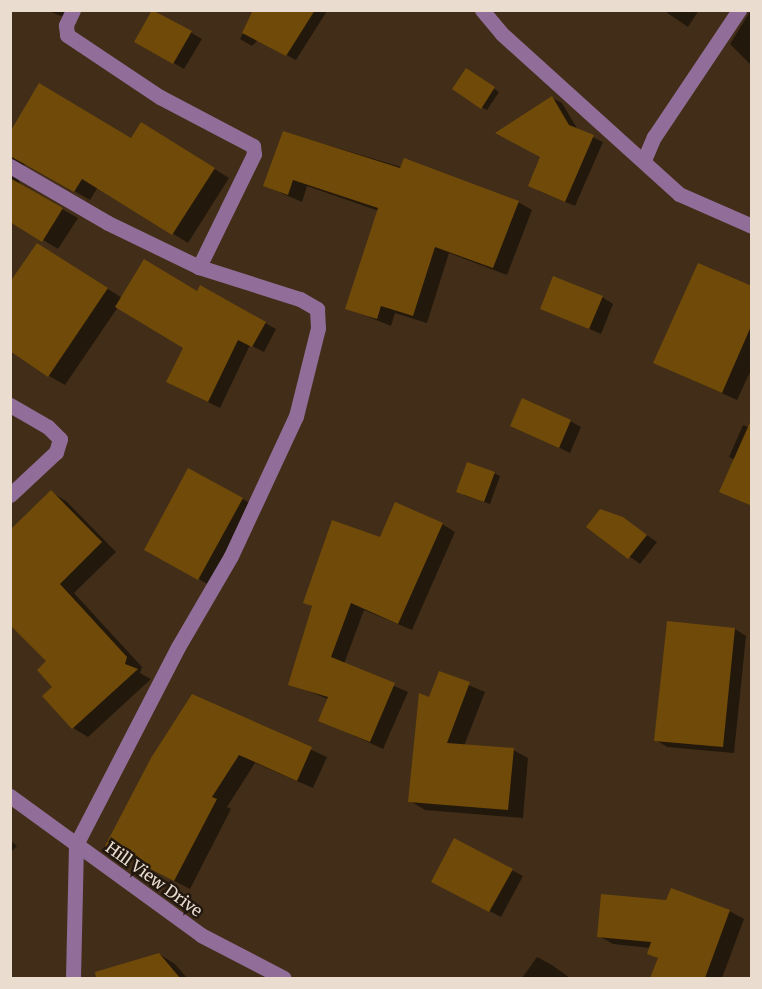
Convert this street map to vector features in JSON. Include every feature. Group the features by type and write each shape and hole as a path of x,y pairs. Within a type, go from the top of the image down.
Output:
{"street":[{"path":"73,10 66,25 67,35 160,97 252,146 254,154 199,267"},
{"path":"482,10 502,34 680,194 752,226"},
{"path":"644,160 654,137 739,10"},
{"path":"10,166 108,223 199,267 300,299 317,309 318,328 296,416 231,556 178,647 76,846 73,978"},
{"path":"10,405 48,427 60,439 56,452 10,495"},
{"name":"Hill View Drive","path":"10,796 201,935 259,969 284,978"}],"building":[{"path":"152,10 192,31 173,64 134,42"},
{"path":"253,10 315,10 286,56 242,33"},
{"path":"466,68 495,87 481,109 452,89"},
{"path":"39,83 131,138 141,122 215,168 172,235 82,179 74,192 10,156 10,132"},
{"path":"552,96 569,125 594,135 565,202 528,186 540,157 495,133"},
{"path":"283,131 400,168 404,158 519,201 493,268 435,247 413,316 381,306 377,319 345,309 378,208 293,180 288,195 263,186"},
{"path":"10,178 63,208 42,242 10,222"},
{"path":"37,243 108,288 48,377 10,351 10,282"},
{"path":"144,259 197,291 200,285 266,322 252,347 238,340 208,402 166,382 183,348 115,307"},
{"path":"698,263 752,286 752,324 722,393 653,363"},
{"path":"553,276 603,296 589,329 540,309"},
{"path":"522,398 571,420 559,448 510,426"},
{"path":"752,418 752,506 719,492"},
{"path":"467,462 495,472 484,502 456,492"},
{"path":"188,468 243,498 198,580 144,550"},
{"path":"51,490 102,542 60,584 127,657 125,664 138,669 72,729 42,696 52,687 37,670 46,661 10,625 10,530"},
{"path":"395,502 443,523 398,624 351,603 331,657 395,683 370,742 318,721 328,697 288,685 312,606 303,603 332,520 380,537"},
{"path":"600,509 623,517 647,535 628,559 586,527"},
{"path":"667,621 735,628 723,747 654,741"},
{"path":"439,671 470,682 447,743 514,748 508,810 408,802 419,693 429,697"},
{"path":"192,694 312,747 297,781 239,755 212,797 217,799 174,881 105,846 151,758"},
{"path":"454,838 513,869 489,912 431,882"},
{"path":"671,888 730,910 705,978 650,978 658,958 647,954 651,942 597,937 601,894 666,900"},
{"path":"159,953 180,978 96,978 95,972"}]}
